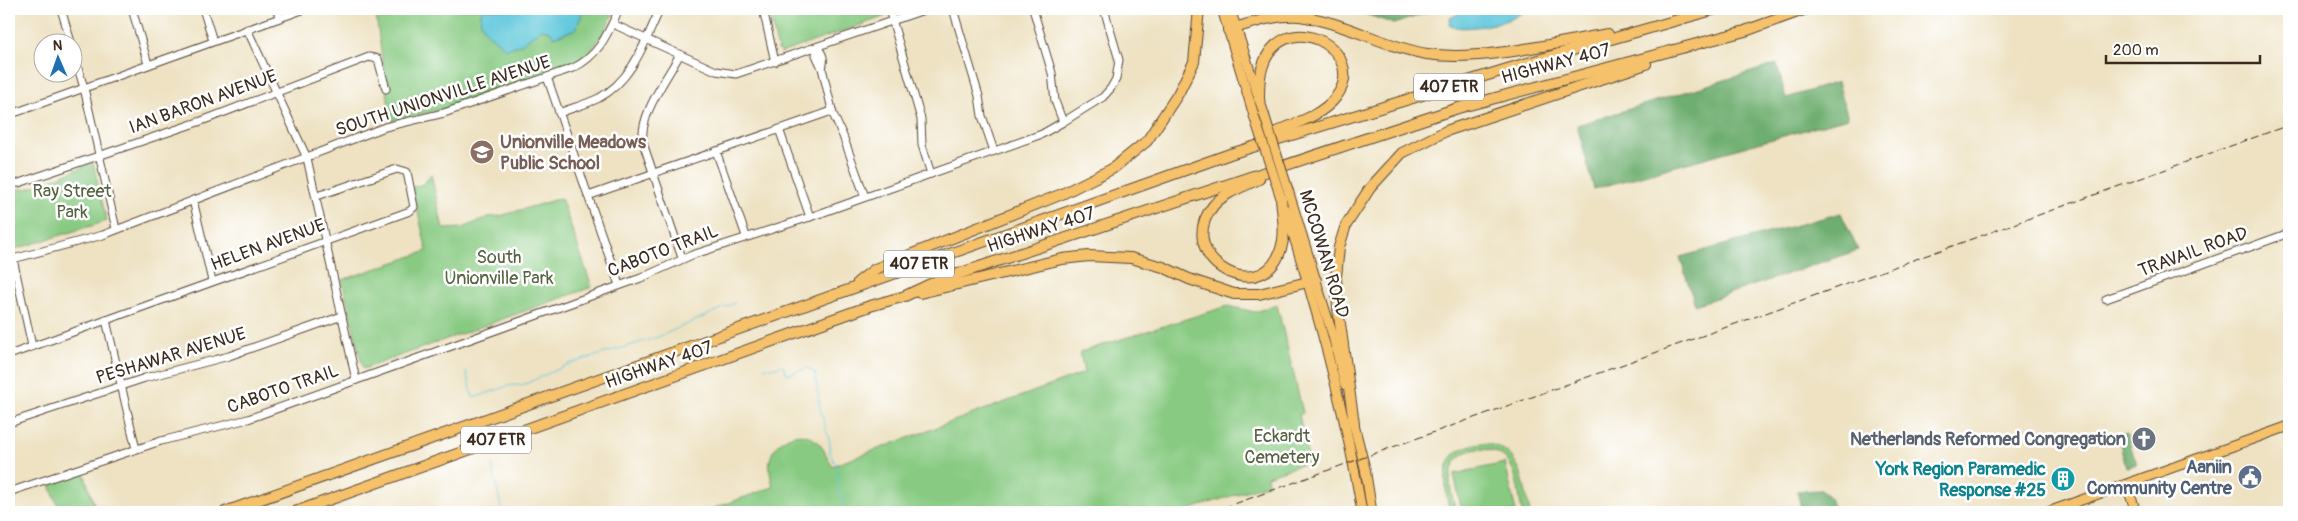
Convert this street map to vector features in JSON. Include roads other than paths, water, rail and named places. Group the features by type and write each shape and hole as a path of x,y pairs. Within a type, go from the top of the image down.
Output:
{"highway":[{"path":"852,288 875,269 1062,194 1112,169 1147,141 1178,94 1194,62 1199,9"},
{"name":"HIGHWAY 407","path":"225,512 1242,150 1716,9"},
{"name":"HIGHWAY 407","path":"295,512 870,306 904,296 937,281 1291,163 1458,108 1744,31 1806,9"},
{"path":"1232,29 1275,17 1305,16 1342,26 1382,41 1426,54 1458,56 1510,50 1656,26"},
{"path":"1354,424 1336,296 1339,246 1346,225 1370,188 1402,153 1446,131 1744,31"},
{"path":"1242,150 1320,111 1336,97 1342,85 1343,69 1339,56 1316,37 1297,34 1282,40 1267,56 1261,72 1259,99"},
{"path":"1283,195 1283,239 1271,267 1257,276 1236,275 1220,268 1204,248 1202,224 1214,205 1225,196 1291,163"},
{"path":"904,296 940,290 1062,259 1089,256 1131,258 1163,267 1189,279 1234,294 1259,294 1312,281"}],"main road":[{"name":"MCCOWAN ROAD","path":"1222,9 1232,29 1259,99 1260,116"},
{"name":"MCCOWAN ROAD","path":"1230,9 1232,29 1283,195 1333,336 1372,512"},
{"name":"MCCOWAN ROAD","path":"1312,281 1362,512"},
{"path":"2048,512 2127,486 2289,426"},
{"path":"2127,486 2136,512"}],"street":[{"path":"62,9 68,32"},
{"path":"132,9 148,64"},
{"path":"204,9 212,41"},
{"path":"277,9 280,18"},
{"path":"9,111 17,112 305,9"},
{"name":"SOUTH UNIONVILLE AVENUE","path":"11,260 116,230 385,127 444,113 573,68 588,59 602,45 620,9"},
{"path":"559,112 609,92 633,67 660,9"},
{"path":"763,9 775,62"},
{"path":"889,9 921,119 922,145 931,174"},
{"path":"613,24 716,71 736,74 926,9"},
{"path":"953,9 979,96 982,116 994,151"},
{"path":"1033,9 1052,74 1055,101 1063,122"},
{"name":"CABOTO TRAIL","path":"9,492 136,449 248,419 619,285 682,258 810,217 1042,134 1102,97 1116,79 1119,60 1104,9"},
{"path":"247,29 307,158 317,196 356,380"},
{"path":"817,47 822,53 824,62 822,68 832,111 843,136 864,197"},
{"path":"680,54 642,127 642,139 682,258"},
{"name":"IAN BARON AVENUE","path":"9,184 19,183 99,154 204,120 373,57 380,63 386,89"},
{"path":"547,77 619,285"},
{"path":"82,81 116,230"},
{"path":"588,196 832,111"},
{"path":"779,129 810,217"},
{"path":"716,151 746,236"},
{"name":"HELEN AVENUE","path":"9,355 410,211 414,204 407,172 397,169 317,196"},
{"path":"193,200 212,281"},
{"name":"TRAVAIL ROAD","path":"2106,299 2289,233"},
{"path":"11,260 32,346"},
{"name":"PESHAWAR AVENUE","path":"9,423 121,385 222,358 342,316"},
{"path":"106,320 136,449"}],"water":[{"path":"483,9 584,9 576,29 554,37 550,31 541,29 520,45 506,49 491,37 483,27 481,16"},
{"path":"1468,9 1520,9 1521,14 1512,19 1480,27 1462,28 1449,25 1450,18"}],"waterway":[{"path":"466,371 473,398 508,386 525,384 569,364 658,337 735,303"},
{"path":"764,367 772,368 783,365 786,373 789,374 808,368 815,373 820,408 830,443 830,453 838,470 838,486 846,512"},
{"path":"492,464 502,512"}],"railway":[{"path":"1212,512 2289,125"}],"place":[{"name":"Unionville Meadows Public School","path":"482,152"},
{"name":"Netherlands Reformed Congregation","path":"2144,439"},
{"name":"Aaniin Community Centre","path":"2250,477"},
{"name":"York Region Paramedic Response #25","path":"2063,479"}],"park label":[{"name":"Ray Street Park","path":"72,201"},
{"name":"South Unionville Park","path":"499,267"},
{"name":"Eckardt Cemetery","path":"1282,446"}]}
